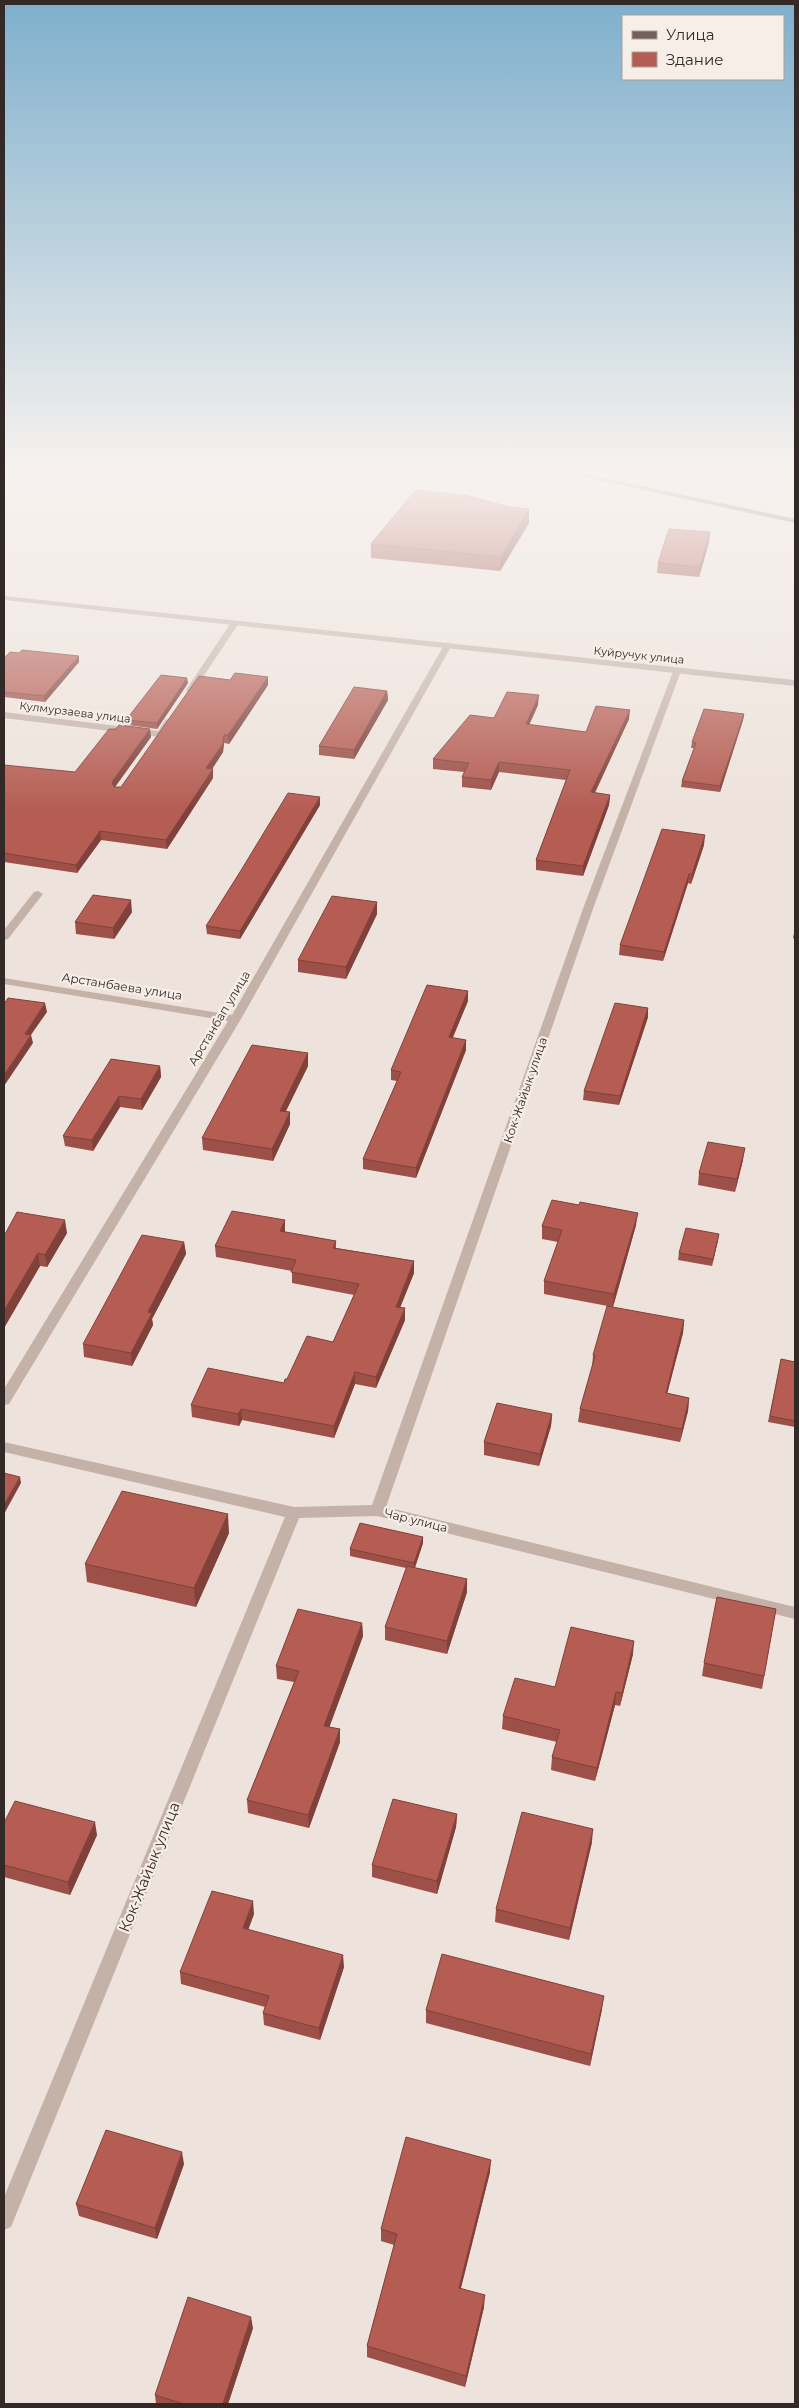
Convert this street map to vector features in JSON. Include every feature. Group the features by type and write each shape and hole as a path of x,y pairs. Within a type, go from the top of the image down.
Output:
{"street":[{"name":"Куйручук улица","path":"4,598 795,683"},
{"name":"Кулмурзаева улица","path":"4,715 157,737 235,623"},
{"name":"Арстанбап улица","path":"4,1400 235,1019 448,645"},
{"name":"Кок-Жайык улица","path":"377,1510 589,906 677,671"},
{"path":"4,937 38,894"},
{"name":"Арстанбаева улица","path":"4,981 235,1019"},
{"name":"Чар улица","path":"4,1447 294,1513 377,1510 795,1613"},
{"name":"Кок-Жайык улица","path":"4,2220 294,1513"}],"building":[{"path":"22,650 79,656 44,696 4,692 4,658 10,652 19,653"},
{"path":"235,673 268,677 228,735 224,735 223,744 206,768 213,769 166,840 100,831 76,865 4,853 4,765 75,772 109,729 116,729 119,725 150,729 112,782 114,787 121,787 199,676 230,680"},
{"path":"161,675 187,678 157,723 126,720"},
{"path":"354,687 387,691 354,750 319,746"},
{"path":"507,692 539,695 526,724 586,732 596,706 630,710 591,792 610,795 583,866 536,860 570,770 499,762 491,780 462,777 469,763 433,759 470,715 494,718"},
{"path":"704,709 744,714 720,786 682,781 696,743 692,742"},
{"path":"288,793 320,797 240,931 206,926 240,872"},
{"path":"662,829 705,835 692,874 689,874 664,952 620,945"},
{"path":"93,895 131,900 113,928 75,922"},
{"path":"332,896 377,902 346,967 298,960"},
{"path":"427,985 468,991 449,1037 466,1040 416,1168 363,1159 401,1072 391,1070"},
{"path":"8,998 45,1003 25,1034 31,1035 4,1075 4,1004"},
{"path":"615,1003 648,1008 620,1096 584,1091"},
{"path":"252,1045 308,1053 280,1111 290,1112 272,1149 202,1138"},
{"path":"111,1059 160,1066 141,1099 119,1096 92,1140 63,1136"},
{"path":"708,1142 745,1148 737,1179 699,1173"},
{"path":"552,1200 579,1205 580,1202 638,1213 614,1294 544,1281 562,1230 542,1226"},
{"path":"232,1211 285,1220 280,1231 336,1241 333,1248 414,1261 396,1307 405,1308 376,1377 355,1372 334,1426 241,1409 238,1414 191,1405 208,1368 284,1383 307,1336 333,1342 359,1284 291,1272 296,1260 215,1246"},
{"path":"17,1212 65,1220 45,1255 38,1253 4,1311 4,1236"},
{"path":"686,1228 719,1234 713,1259 679,1253"},
{"path":"142,1235 184,1242 148,1312 152,1313 131,1353 83,1344"},
{"path":"607,1306 684,1320 666,1393 689,1398 682,1429 580,1409"},
{"path":"781,1359 795,1362 795,1421 770,1416"},
{"path":"497,1403 552,1414 540,1454 484,1442"},
{"path":"4,1473 20,1477 4,1505"},
{"path":"122,1491 228,1514 194,1588 85,1564"},
{"path":"360,1523 423,1537 414,1563 350,1549"},
{"path":"407,1566 467,1579 447,1641 385,1627"},
{"path":"717,1597 776,1609 764,1676 704,1663"},
{"path":"298,1609 362,1623 324,1726 340,1729 308,1815 247,1800 299,1671 276,1666"},
{"path":"571,1627 634,1641 622,1693 616,1692 597,1768 552,1757 560,1730 503,1716 515,1678 555,1687"},
{"path":"393,1799 457,1814 437,1881 372,1865"},
{"path":"15,1801 95,1822 68,1882 4,1865 4,1823"},
{"path":"522,1812 593,1829 570,1928 496,1909"},
{"path":"212,1891 253,1901 243,1928 343,1955 319,2028 263,2013 269,1996 180,1972"},
{"path":"442,1954 604,1996 591,2054 426,2010"},
{"path":"106,2130 182,2152 155,2228 76,2204"},
{"path":"406,2137 491,2160 459,2288 485,2295 466,2376 367,2346 397,2234 381,2229"},
{"path":"188,2297 251,2317 223,2404 184,2404 155,2395"}]}
